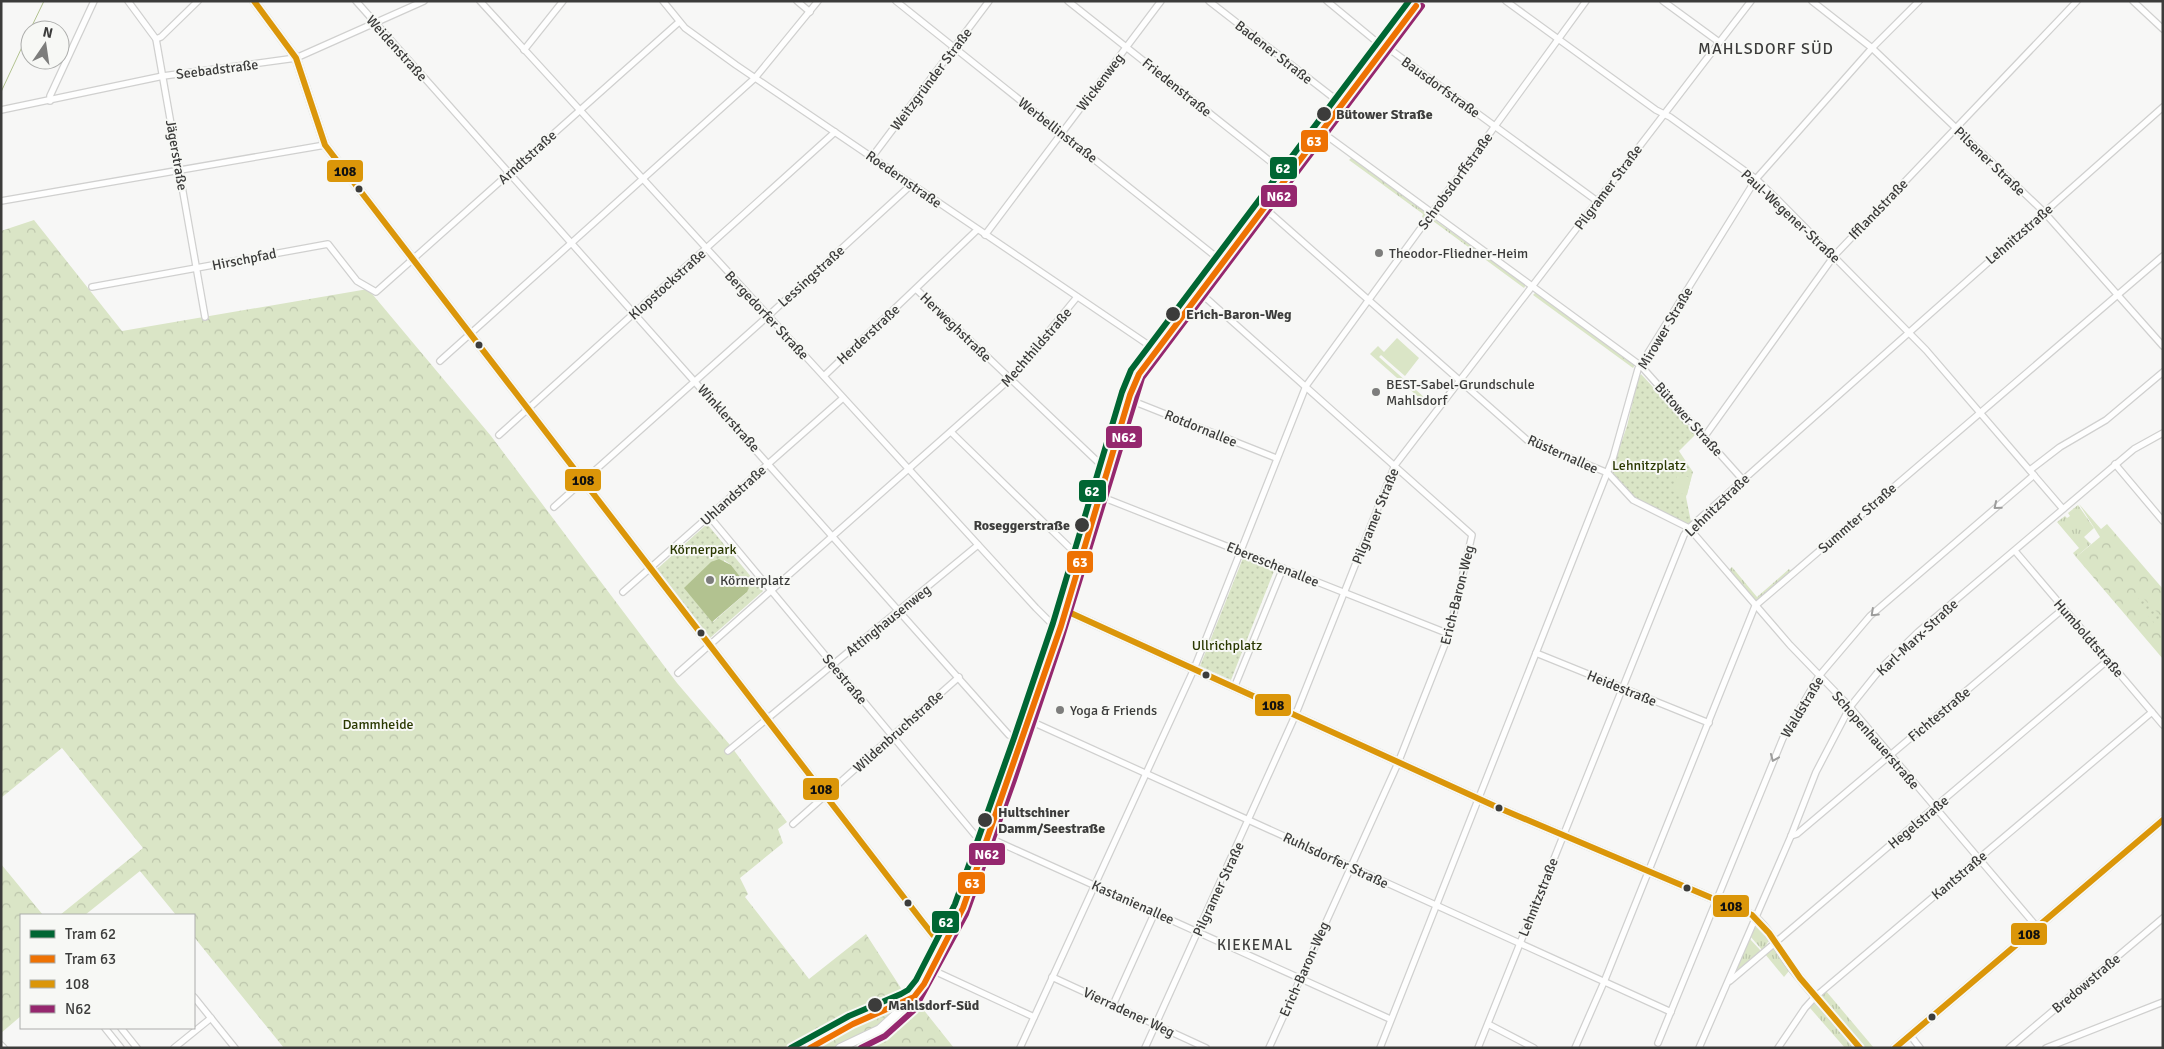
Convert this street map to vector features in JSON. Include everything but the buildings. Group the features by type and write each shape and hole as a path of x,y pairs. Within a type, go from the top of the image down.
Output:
{"street":[{"path":"50,101 50,96 94,1"},
{"name":"Jägerstraße","path":"128,1 156,39 205,317"},
{"path":"156,39 161,37 198,1"},
{"path":"254,1 296,58 325,145 922,922 933,935 942,941"},
{"name":"Weidenstraße","path":"356,1 439,95"},
{"name":"Seebadstraße","path":"1,110 163,76 296,58 424,1"},
{"name":"Bergedorfer Straße","path":"480,1 978,546 1048,621 1057,625"},
{"path":"524,50 563,1"},
{"name":"Roedernstraße","path":"663,1 679,22 755,78 1153,348"},
{"path":"797,1 810,12"},
{"path":"440,361 755,78 818,1"},
{"name":"Werbellinstraße","path":"896,1 1220,260"},
{"name":"Weitzgründer Straße","path":"872,158 989,1"},
{"name":"Friedenstraße","path":"1068,1 1285,173"},
{"name":"Wickenweg","path":"985,235 1161,1"},
{"name":"Badener Straße","path":"1209,1 1339,102"},
{"name":"Bausdorfstraße","path":"1327,1 1382,45 1597,201"},
{"path":"840,1048 880,1029 892,1020 907,1004 958,910 1019,740 1057,625 1125,398 1134,374 1415,1"},
{"name":"Paul-Wegener-Straße","path":"1506,1 1756,179 1909,332 1981,412 2063,509"},
{"name":"Schrobsdorffstraße","path":"1020,1048 1194,669 1306,386 1586,1"},
{"path":"1663,1 1719,42"},
{"name":"Pilgramer Straße","path":"1145,1048 1250,820 1295,716 1395,465 1751,1"},
{"name":"Pilsener Straße","path":"1812,1 1872,48 2044,212 2163,346"},
{"name":"Mirower Straße","path":"1380,1048 1608,473 1640,366 1756,179 1872,48 1919,1"},
{"name":"Ifflandstraße","path":"1704,436 1834,256 2077,1"},
{"path":"2133,1 2163,29"},
{"name":"Arndtstraße","path":"376,292 679,22"},
{"name":"Winklerstraße","path":"439,95 1009,734 1019,740"},
{"name":"Lehnitzstraße","path":"1478,1048 1684,535 1689,528 2163,107"},
{"name":"Bütower Straße","path":"1319,130 1640,366 1742,480"},
{"name":"Klopstockstraße","path":"499,435 835,132"},
{"path":"1,201 325,145"},
{"name":"Lessingstraße","path":"554,507 768,316 911,184"},
{"name":"Rüsternallee","path":"1261,205 1527,440 1608,473 1633,500 1689,528 1790,646"},
{"name":"Herderstraße","path":"824,376 977,230"},
{"name":"Hirschpfad","path":"92,287 328,244 357,281 376,292"},
{"name":"Summter Straße","path":"1575,1048 1604,982 1755,606 2163,256"},
{"name":"Herweghstraße","path":"916,289 1098,462 1106,465"},
{"name":"Erich-Baron-Weg","path":"1196,290 1472,535 1449,634 1398,763 1269,1048"},
{"name":"Mechthildstraße","path":"678,673 1010,379 1077,297"},
{"name":"Waldstraße","path":"1658,1043 1783,738 1819,676 1870,616 2060,447 2106,420 2163,372"},
{"name":"Uhlandstraße","path":"623,592 843,398"},
{"name":"Rotdornallee","path":"1125,398 1276,458"},
{"path":"951,432 1071,548 1080,552"},
{"name":"Karl-Marx-Straße","path":"1699,1048 1791,836 1816,772 1834,734 1850,707 1898,650 2115,464 2142,444 2163,433"},
{"path":"2115,464 2162,518"},
{"name":"Ebereschenallee","path":"1097,495 1449,634"},
{"name":"Seestraße","path":"710,516 975,835 984,838"},
{"name":"Attinghausenweg","path":"728,751 978,546"},
{"name":"Humboldtstraße","path":"2015,550 2163,725"},
{"path":"1234,688 1283,568"},
{"path":"1062,609 1478,799 1756,918 1816,997 1860,1048"},
{"name":"Fichtestraße","path":"1791,836 1797,834 2064,609"},
{"name":"Schopenhauerstraße","path":"1790,646 1850,707 2037,927"},
{"name":"Heidestraße","path":"1536,653 1709,723"},
{"name":"Hegelstraße","path":"1729,982 2108,660"},
{"name":"Wildenbruchstraße","path":"793,824 959,677"},
{"name":"Kantstraße","path":"1778,1048 1805,1008 1816,997 2152,712"},
{"name":"Ruhlsdorfer Straße","path":"1026,719 1672,1012"},
{"path":"1895,1048 2163,820"},
{"name":"Kastanienallee","path":"984,838 1095,885 1300,980 1390,1019"},
{"path":"1113,1005 1155,912"},
{"name":"Bredowstraße","path":"2009,1048 2163,918"},
{"path":"928,968 1034,1017"},
{"name":"Vierradener Weg","path":"1052,977 1206,1048"},
{"path":"195,998 235,1048"},
{"path":"2046,1048 2163,1002"},
{"path":"174,1048 211,1018"},
{"path":"1488,1024 1534,1048"},
{"path":"106,1029 121,1048"},
{"path":"122,1029 137,1048"},
{"path":"1910,1035 1920,1048"},
{"path":"1,1045 4,1048"}],"green space":[{"path":"1352,157 1424,210 1425,219 1422,217 1423,214 1349,160"},
{"path":"1432,218 1526,285 1524,288 1433,221 1429,220"},
{"name":"Dammheide","path":"34,220 122,331 368,289 491,436 677,683 730,745 787,822 778,829 783,843 740,878 748,894 745,897 809,979 866,934 906,996 900,1005 874,1030 853,1041 831,1048 284,1048 195,938 195,914 175,914 140,871 86,914 61,914 143,848 62,748 1,798 1,231"},
{"path":"1536,292 1635,365 1633,368 1533,295"},
{"path":"1397,338 1419,358 1405,376 1381,355 1379,357 1425,398 1423,401 1370,354 1378,346 1384,352"},
{"name":"Lehnitzplatz","path":"1641,374 1696,434 1679,451 1693,472 1686,497 1691,522 1688,524 1634,498 1613,474 1612,469 1627,426 1638,379"},
{"path":"1678,474 1691,478 1687,495 1671,491"},
{"path":"2079,504 2101,529 2107,524 2163,589 2163,659 2076,557 2100,537"},
{"path":"2078,505 2094,528 2084,537 2091,544 2076,557 2073,553 2079,548 2057,522 2065,516 2067,518 2070,516 2068,513"},
{"name":"Körnerpark","path":"707,524 763,591 710,638 657,569","holes":["724,560 731,565 749,588 746,593 713,622"]},
{"name":"Ullrichplatz","path":"1243,558 1274,571 1231,680 1200,666"},
{"path":"1732,567 1757,597 1789,569 1792,572 1756,601 1728,571"},
{"path":"2141,596 2162,617 2154,623 2136,601"},
{"path":"1,864 42,914 20,914 20,1017 1,1033"},
{"path":"1758,924 1769,940 1763,951 1750,936"},
{"path":"1749,938 1762,952 1738,972 1736,969"},
{"path":"1772,948 1775,949 1789,971 1784,977 1765,954"},
{"path":"1826,991 1874,1048 1863,1048 1822,999 1821,995"},
{"path":"1816,1001 1857,1048 1845,1048 1810,1008"},
{"path":"919,1004 954,1048 857,1048 890,1029"}],"shaded area":[{"path":"719,559 731,565 749,588 747,592 712,622 684,588 711,562"}],"waterway":[{"path":"35,20 44,1"},
{"path":"1,92 20,51"}],"tram line":[{"name":"62","path":"791,1048 849,1016 901,994 908,990 916,980 955,904 1014,738 1053,623 1122,392 1131,370 1409,1"},
{"name":"63","path":"810,1048 853,1024 914,997 924,984 963,908 1061,626 1130,395 1139,374 1416,6"}],"transit line":[{"name":"108","path":"254,1 296,58 325,145 922,921 933,935 942,941"},
{"name":"N62","path":"861,1048 885,1036 914,1010 966,914 1061,640 1142,378 1422,6"},
{"name":"108","path":"1062,609 1499,808 1752,915 1769,933 1800,978 1860,1048"},
{"name":"108","path":"942,941 958,910 1002,788 1062,609"},
{"name":"108","path":"1895,1048 2163,820"}],"place":[{"name":"Bütower Straße","path":"1324,114"},
{"name":"Theodor-Fliedner-Heim","path":"1379,253"},
{"name":"Erich-Baron-Weg","path":"1173,314"},
{"name":"BEST-Sabel-Grundschule Mahlsdorf","path":"1376,392"},
{"name":"Roseggerstraße","path":"1082,525"},
{"name":"Körnerplatz","path":"710,580"},
{"name":"Yoga & Friends","path":"1060,710"},
{"name":"Hultschiner Damm/Seestraße","path":"985,820"},
{"name":"Mahlsdorf-Süd","path":"875,1005"}],"district":[{"name":"MAHLSDORF SÜD","path":"1766,48"},
{"name":"KIEKEMAL","path":"1255,945"}]}
